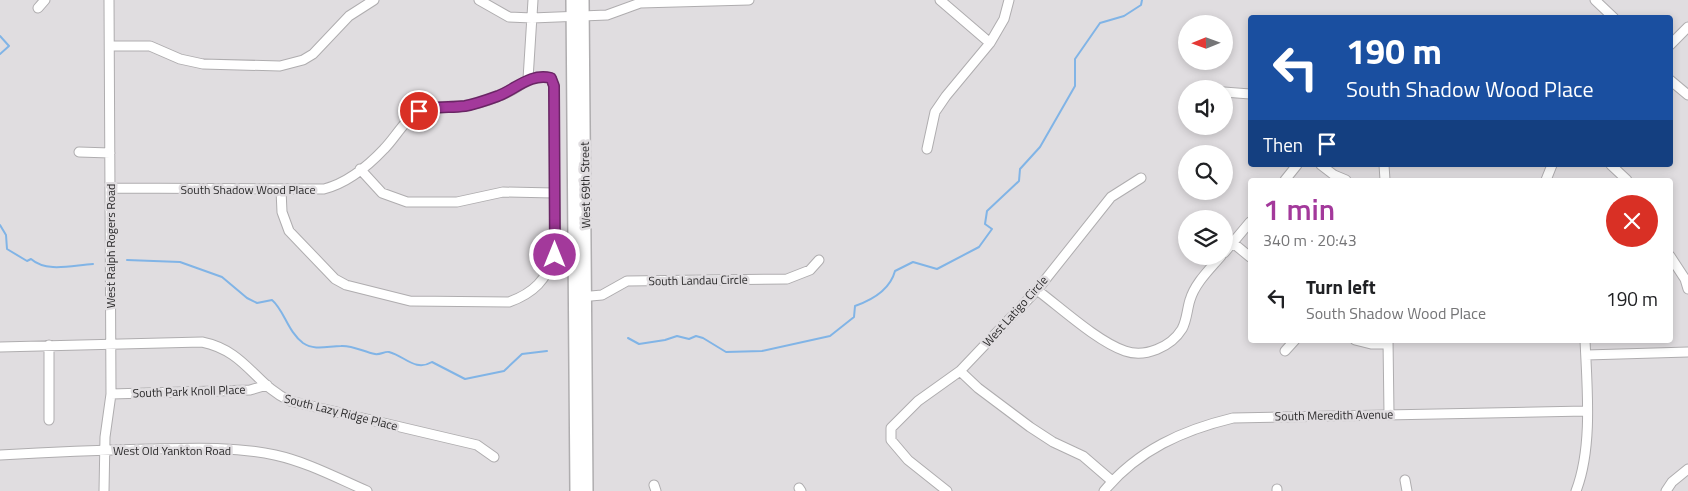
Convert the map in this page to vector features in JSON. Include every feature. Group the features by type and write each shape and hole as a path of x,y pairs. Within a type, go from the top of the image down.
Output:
{"main road":[{"name":"West 69th Street","path":"572,0 578,15"},
{"name":"West 69th Street","path":"576,491 580,297 578,15 583,0"},
{"name":"West 69th Street","path":"580,297 587,491"}],"street":[{"path":"38,8 45,0"},
{"name":"West Ralph Rogers Road","path":"104,491 105,450 111,394 109,0"},
{"path":"110,46 150,46 180,59 203,64 280,66 303,60 313,54 349,16 374,0"},
{"path":"479,0 509,17 532,18 607,15 640,2 750,0"},
{"path":"280,190 282,212 289,231 335,279 354,287 410,301 509,302 523,297 538,286 548,273 555,255 554,86 551,78 528,79 533,0"},
{"path":"940,0 990,43"},
{"path":"927,149 935,112 990,43 1004,19 1009,0"},
{"path":"1595,0 1611,15"},
{"path":"1673,41 1688,27"},
{"name":"South Shadow Wood Place","path":"110,188 324,189 346,180 360,169 384,149 409,119 419,111 431,107 465,106 518,88 528,79"},
{"path":"1673,82 1688,95"},
{"path":"1233,93 1248,94"},
{"path":"79,152 110,152"},
{"path":"1287,178 1295,167"},
{"path":"1323,167 1343,178"},
{"path":"1612,167 1625,178"},
{"path":"360,169 382,193 407,202 458,202 481,195 503,192 554,193"},
{"name":"West Latigo Circle","path":"947,491 908,460 891,440 891,428 918,401 960,371 1037,290 1111,197 1141,178"},
{"path":"1248,224 1233,242 1248,255"},
{"name":"South Landau Circle","path":"580,297 602,295 615,286 627,281 787,279 810,270 819,260"},
{"path":"1673,261 1685,279 1688,289"},
{"path":"1037,290 1110,344 1126,351 1140,353 1159,348 1172,340 1182,328 1190,299 1198,284 1214,265"},
{"name":"South Lazy Ridge Place","path":"0,346 202,342 216,345 240,358 279,396 290,401 477,444 494,457"},
{"path":"1285,351 1292,343"},
{"path":"1388,343 1389,414"},
{"path":"1576,491 1584,466 1585,343"},
{"path":"49,345 49,420"},
{"path":"1586,355 1688,352"},
{"path":"960,371 978,388 1030,427 1054,442 1083,456 1112,481"},
{"name":"South Park Knoll Place","path":"111,394 250,390 267,385"},
{"name":"South Meredith Avenue","path":"1104,491 1112,481 1157,445 1185,432 1233,418 1586,411"},
{"name":"West Old Yankton Road","path":"0,455 210,447 268,454 301,463 367,491"},
{"path":"1666,491 1672,482 1688,469"},
{"path":"1406,480 1407,491"}],"waterway":[{"path":"628,338 639,344 677,336 689,339 696,336 703,338 726,352 762,351 830,336 854,317 855,306 868,301 885,289 893,278 895,271 913,262 937,269 979,247 992,229 985,224 987,211 1019,181 1020,169 1040,147 1075,86 1075,59 1100,23 1124,16 1141,5 1142,0"},
{"path":"0,36 9,46 0,54"},
{"path":"0,225 6,235 7,249 27,261 31,259 37,263 52,267 93,264"},
{"path":"127,260 180,262 222,277 247,298 257,303 272,300 280,309 298,338 303,343 312,347 345,346 375,354 389,352 415,364 426,365 432,362 465,379 504,371 522,354 547,351"}],"route":[{"path":"419,111 431,107 465,106 518,88 528,79 551,78 554,86 555,255"}]}
